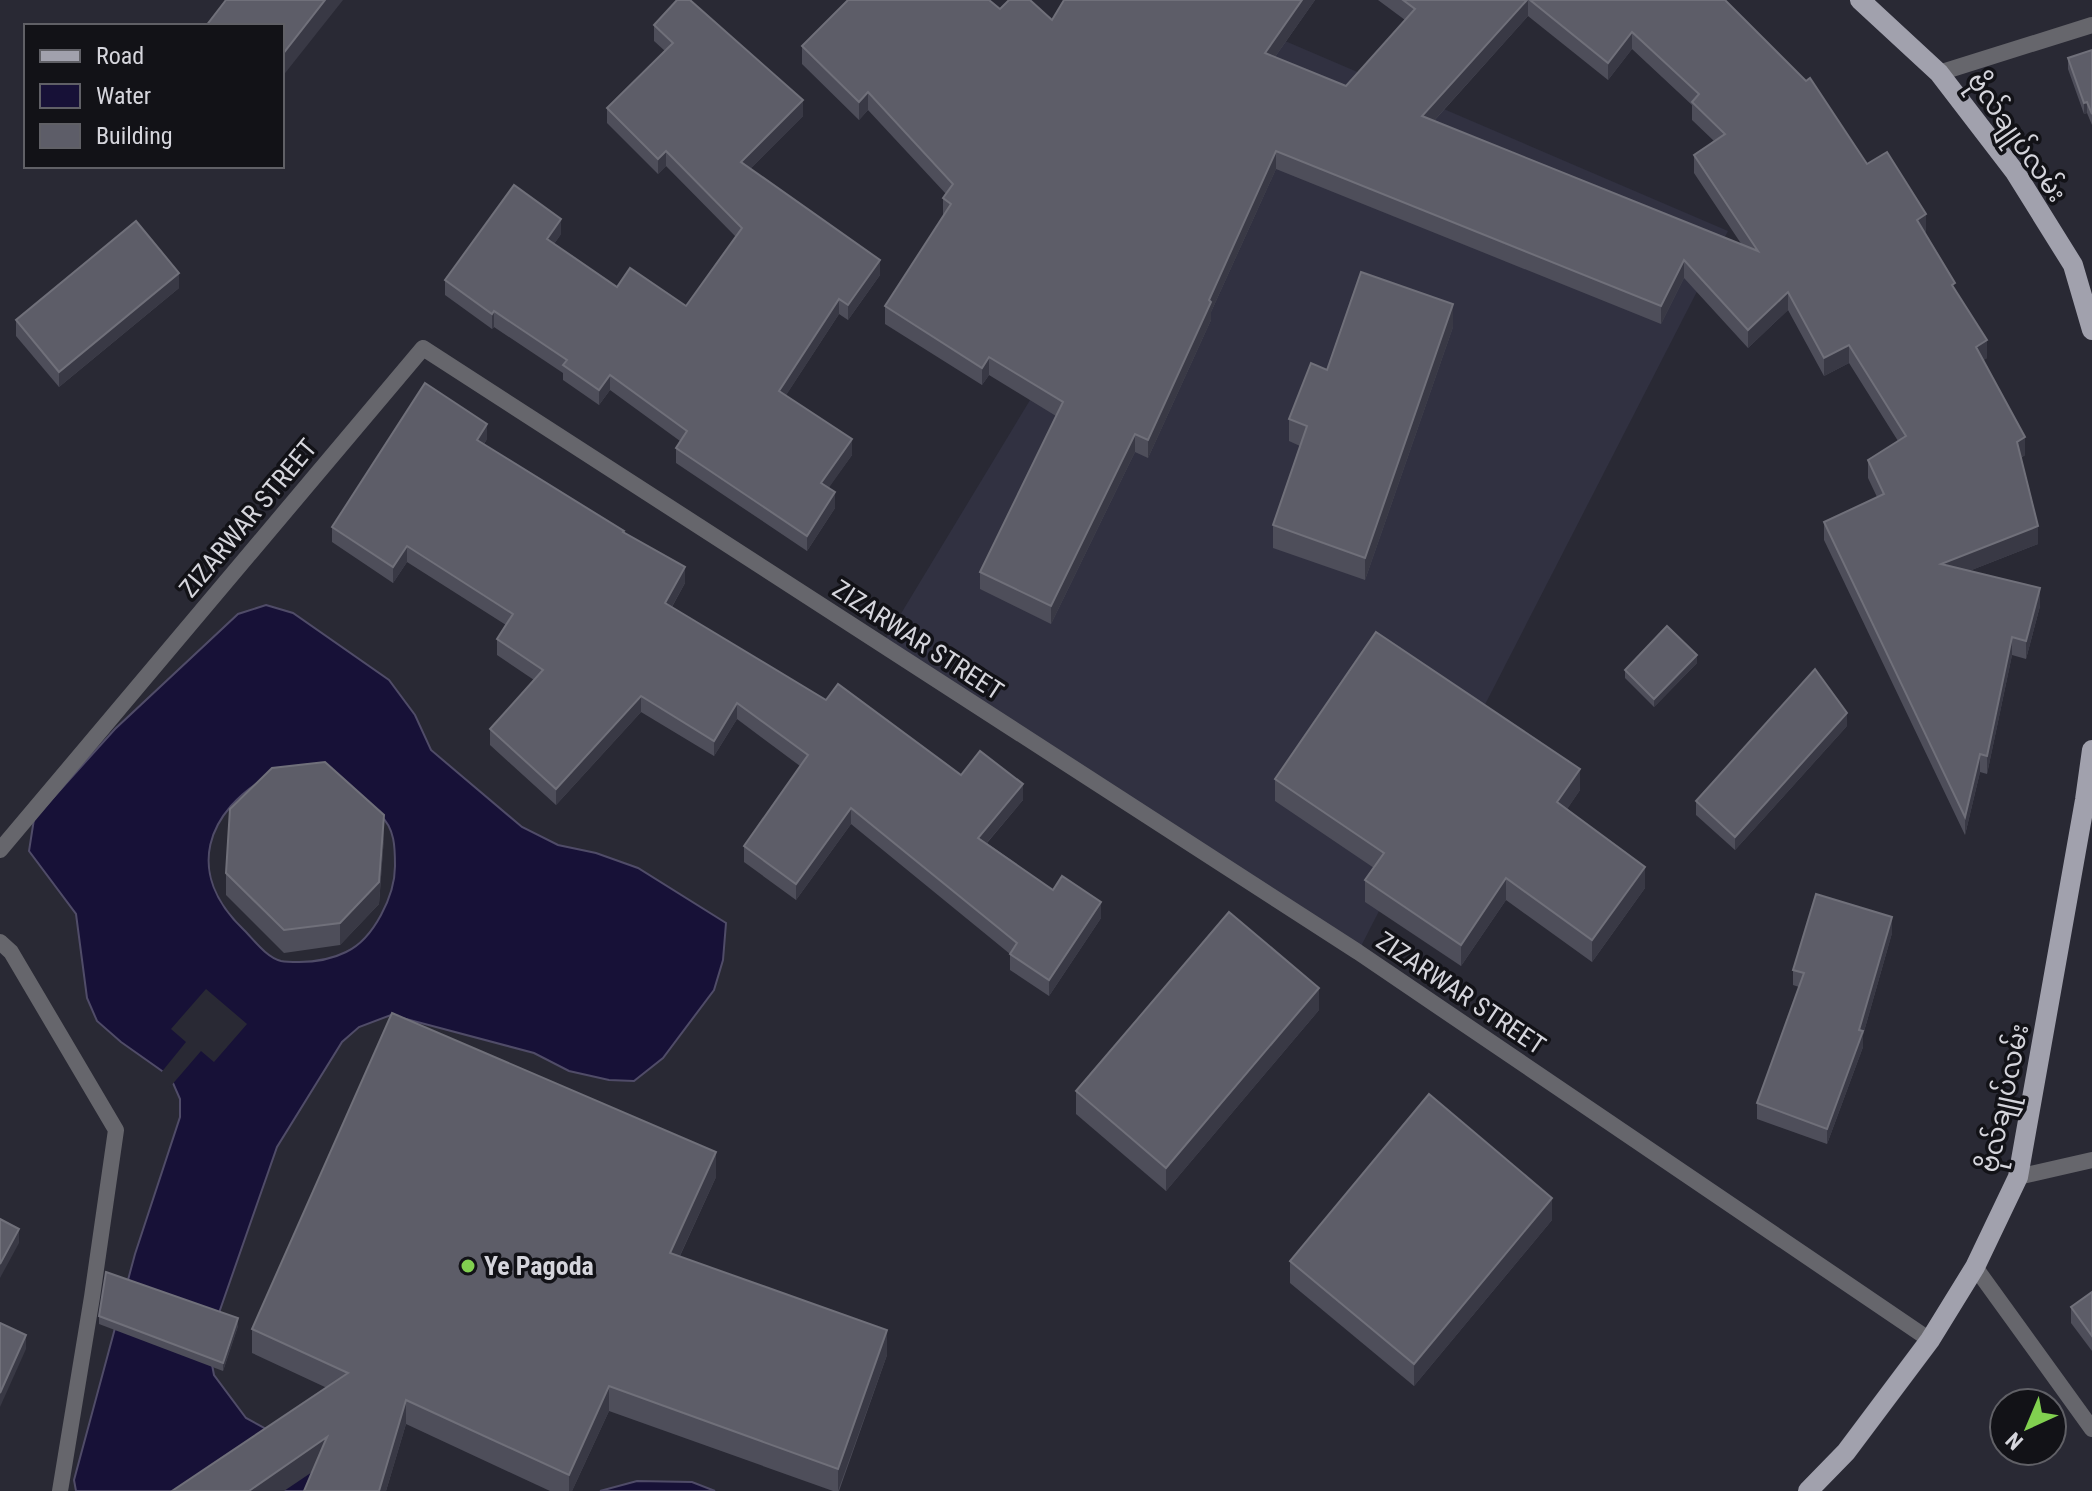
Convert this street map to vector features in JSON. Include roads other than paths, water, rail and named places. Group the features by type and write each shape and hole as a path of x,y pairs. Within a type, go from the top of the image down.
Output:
{"main road":[{"name":"ဗိုလ်ချုပ်လမ်း","path":"1860,0 1939,73 2015,172 2073,265 2092,330"},
{"name":"ဗိုလ်ချုပ်လမ်း","path":"1808,1491 1846,1452 1930,1340 1975,1267 2018,1177 2092,750"}],"street":[{"path":"1939,73 2092,25"},
{"name":"ZIZARWAR STREET","path":"0,850 423,348 1358,952 1930,1340"},
{"path":"0,942 11,952 116,1130 60,1491"},
{"path":"2018,1177 2092,1160"},
{"path":"1975,1267 2092,1429"}],"water":[{"path":"266,605 293,613 389,680 415,715 431,750 522,827 558,845 596,853 638,868 726,923 723,960 714,990 663,1058 634,1081 609,1080 569,1071 534,1053 391,1015 359,1027 342,1042 277,1147 209,1349 214,1375 246,1418 380,1491 76,1491 74,1480 135,1254 180,1117 180,1099 173,1083 162,1071 97,1021 87,998 76,914 29,851 34,819 115,729 238,614","holes":["272,774 374,811 389,826 395,859 387,903 374,927 346,952 311,961 281,961 270,956 225,908 214,887 209,865 210,844 218,825 231,806"]},
{"path":"637,1481 692,1482 715,1491 600,1491"}],"place":[{"name":"Ye Pagoda","path":"468,1266"}]}
